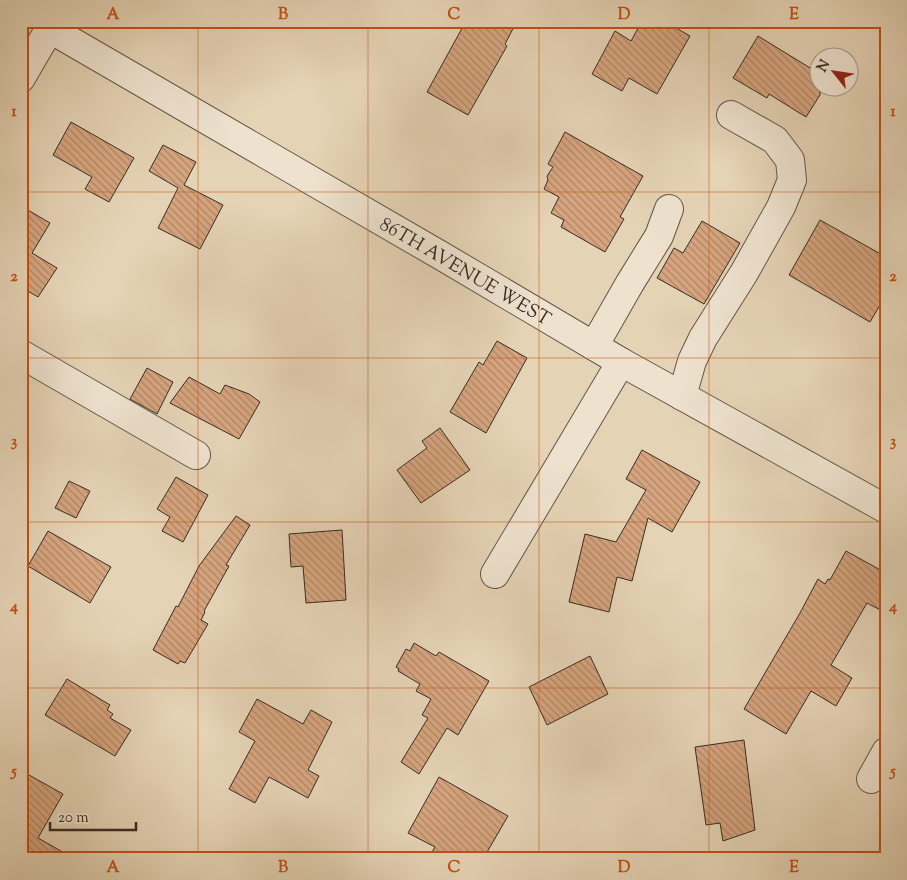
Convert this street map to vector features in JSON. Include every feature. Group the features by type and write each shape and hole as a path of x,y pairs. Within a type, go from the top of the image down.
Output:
{"street":[{"path":"21,78 52,25"},
{"name":"86TH AVENUE WEST","path":"52,25 621,362 886,508"},
{"path":"682,396 692,362 703,338 744,273 781,207 792,180 790,160 775,140 731,115"},
{"path":"594,346 659,236 669,209"},
{"path":"21,354 196,455"},
{"path":"495,574 621,362"},
{"path":"870,779 886,752"}],"building":[{"path":"466,21 517,21 505,44 507,46 468,115 427,92"},
{"path":"642,21 664,21 690,36 657,94 629,78 622,91 592,74 615,31 631,41"},
{"path":"758,36 810,68 810,98 818,98 806,117 769,94 767,98 733,78"},
{"path":"71,122 134,158 109,202 85,189 92,177 53,155"},
{"path":"565,132 643,176 620,217 624,219 605,252 561,227 564,220 551,213 559,197 544,189 548,180 547,176 553,167 548,164"},
{"path":"163,145 196,162 184,185 223,205 200,249 158,228 178,188 149,171"},
{"path":"21,206 50,223 32,253 57,268 38,297 21,287"},
{"path":"820,220 886,257 886,295 870,322 789,275"},
{"path":"702,221 740,243 704,304 657,278 674,248 683,253"},
{"path":"497,341 527,358 486,433 450,412 479,362 483,365"},
{"path":"147,368 173,382 157,414 130,399"},
{"path":"189,377 220,394 225,385 249,394 260,402 239,439 170,403"},
{"path":"440,428 470,470 421,503 397,470 427,448 422,441"},
{"path":"642,450 700,482 672,532 648,518 632,581 617,577 609,612 569,602 585,534 616,542 646,490 626,479"},
{"path":"176,477 208,495 183,542 162,531 170,517 157,509"},
{"path":"69,481 90,491 76,518 55,508"},
{"path":"236,516 250,525 226,565 229,566 204,611 201,620 208,624 185,663 180,661 178,664 153,650 199,566"},
{"path":"342,530 346,600 306,603 303,566 291,567 289,534"},
{"path":"48,531 111,567 90,603 28,566"},
{"path":"846,551 886,573 886,613 867,603 831,665 852,678 836,706 811,691 786,734 744,709 818,579 825,584 828,579 830,580"},
{"path":"414,643 436,656 439,652 489,681 458,735 447,728 419,774 401,762 428,718 422,715 431,699 416,691 420,684 398,671 399,669 396,667 406,649 410,651"},
{"path":"590,656 608,694 547,725 529,687"},
{"path":"67,679 110,705 107,710 113,714 110,718 131,730 115,756 45,715"},
{"path":"257,699 303,724 311,710 332,722 308,770 319,776 308,798 269,777 255,803 229,789 255,741 239,732"},
{"path":"744,740 755,830 723,841 720,823 706,825 695,747"},
{"path":"29,775 63,794 38,838 75,859 21,859 21,789"},
{"path":"439,777 508,816 483,859 444,859 432,852 435,847 408,833"}]}
